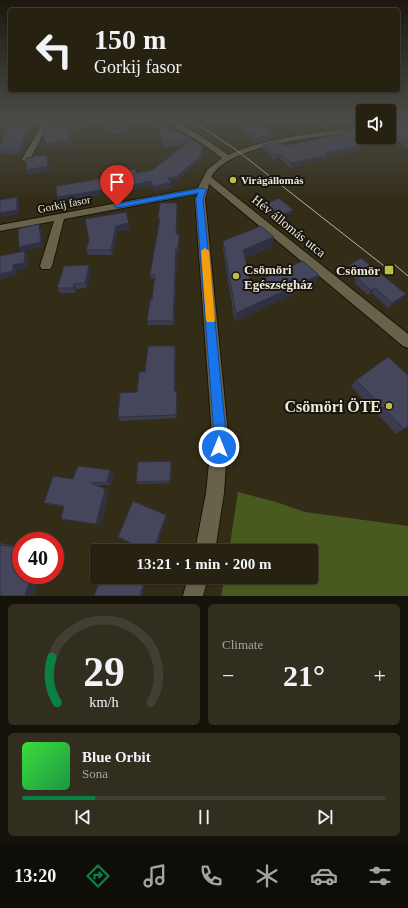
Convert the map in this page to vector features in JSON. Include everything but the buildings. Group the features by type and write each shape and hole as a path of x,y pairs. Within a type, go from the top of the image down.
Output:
{"street":[{"path":"26,159 33,147"},
{"path":"212,147 228,158"},
{"path":"206,544 213,511 218,472 220,434 200,199 213,168 228,158 246,150 260,147"},
{"name":"Gorkij fasor","path":"0,228 205,184"},
{"name":"Hév állomás utca","path":"205,184 408,342"},
{"path":"46,266 60,216"},
{"path":"193,596 196,584"}],"green space":[{"path":"238,492 276,502 305,512 408,526 408,596 221,596 224,584 318,584 318,544 230,544"}],"tram line":[{"path":"232,147 388,269"},
{"path":"395,265 408,276"}],"slow traffic":[{"path":"205,251 210,320"}],"place":[{"name":"Virágállomás","path":"233,180"},
{"name":"Csömör","path":"389,270"},
{"name":"Csömöri Egészségház","path":"236,276"},
{"name":"Csömöri ÖTE","path":"389,406"}],"route":[{"path":"117,206 203,190 200,199 220,434 219,447"}]}
